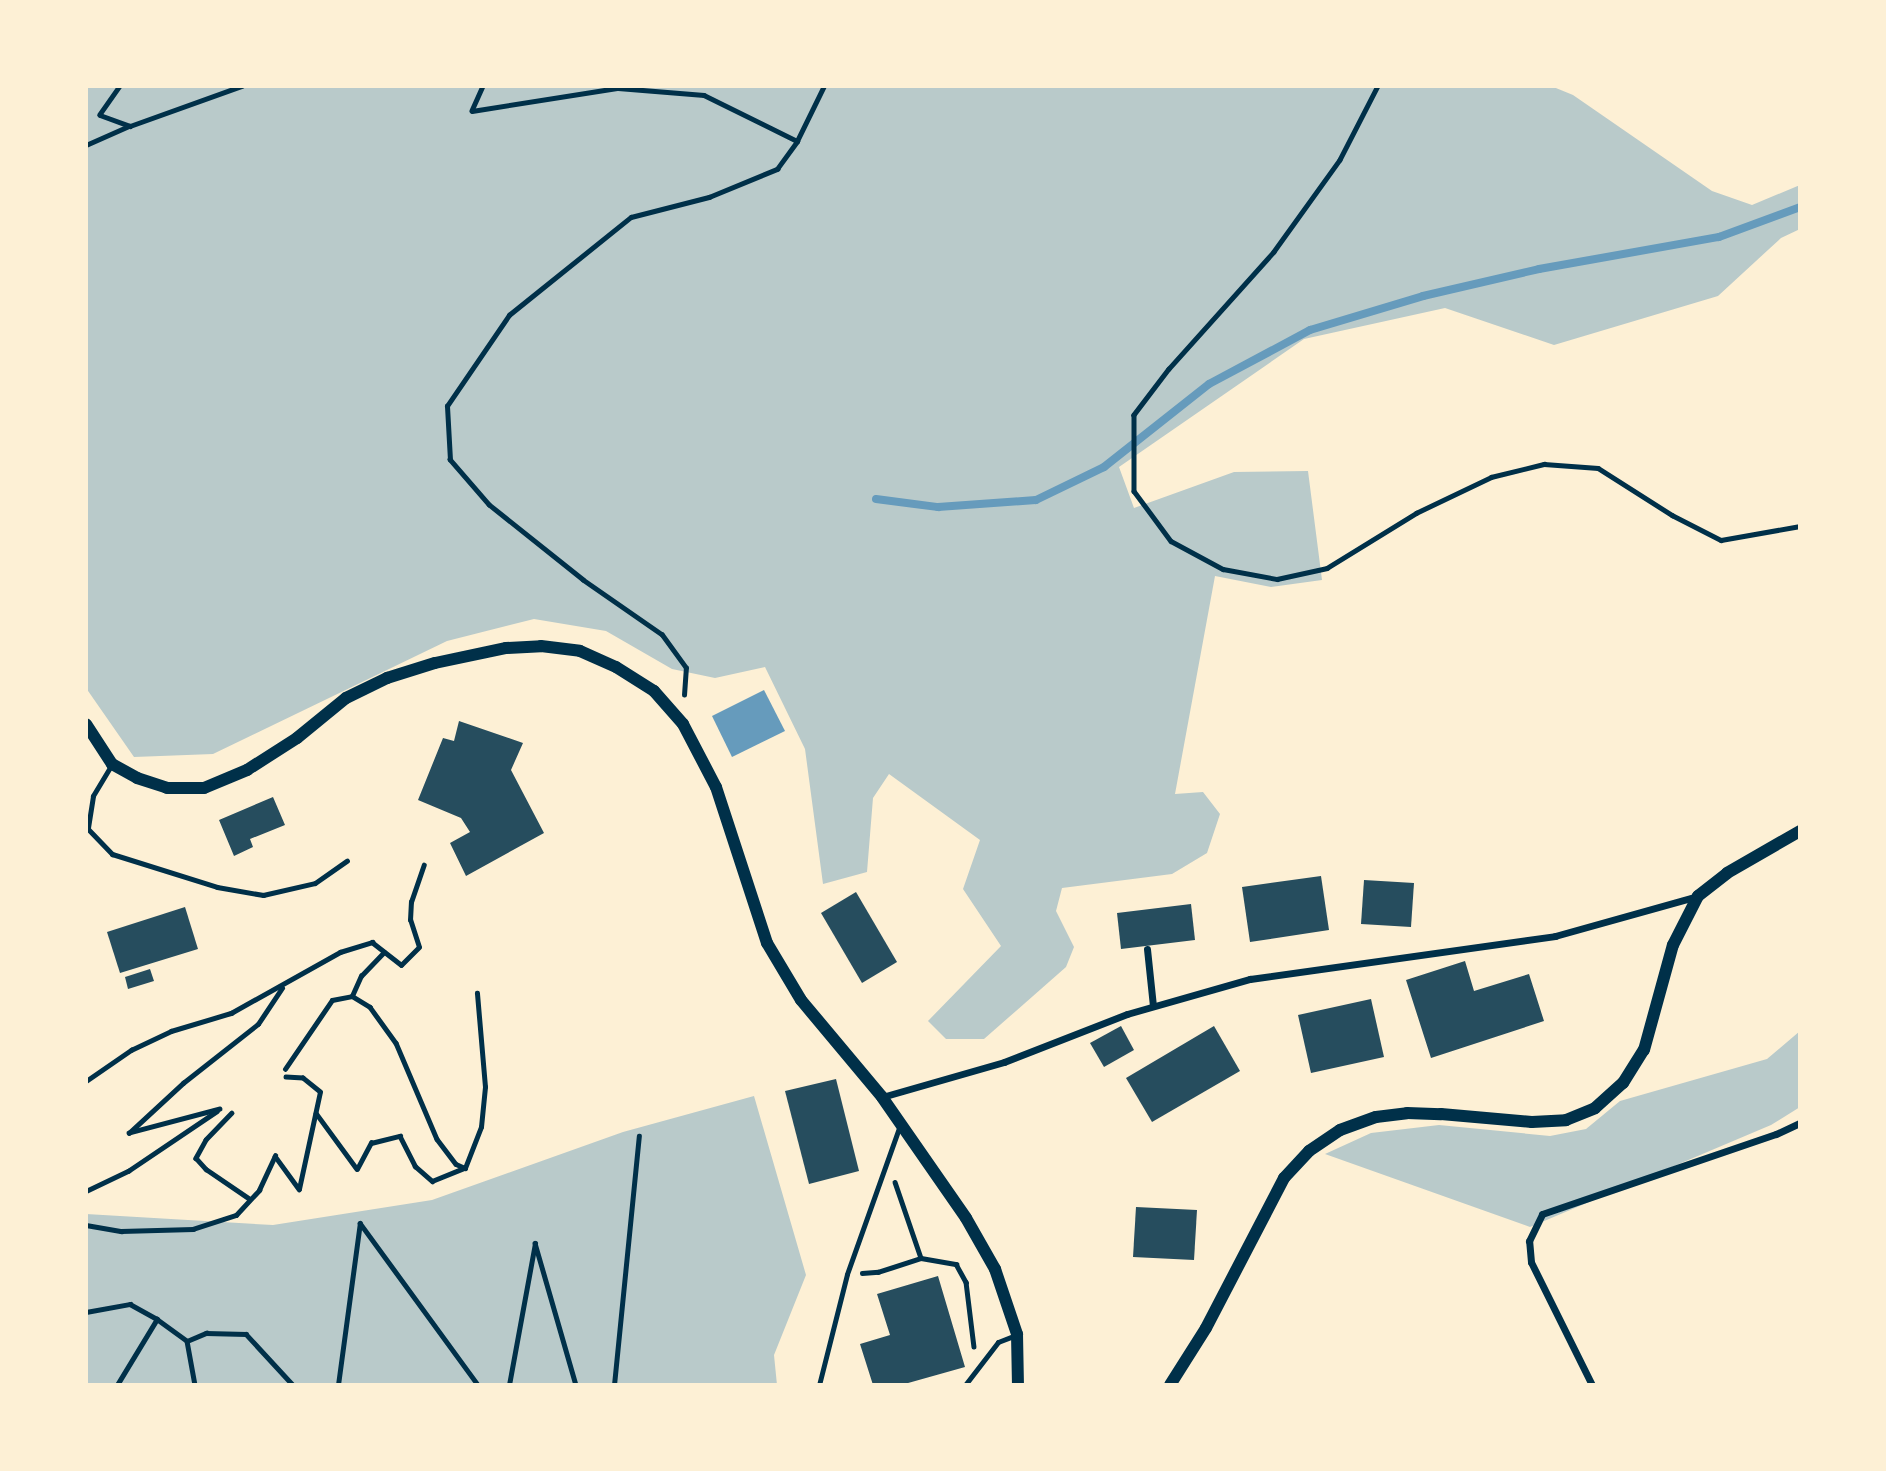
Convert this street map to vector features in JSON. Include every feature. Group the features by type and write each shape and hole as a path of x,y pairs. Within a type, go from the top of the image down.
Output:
{"street":[{"path":"86,724 113,764 137,778 167,788 204,788 247,770 297,738 346,698 387,678 435,663 506,648 541,646 580,651 616,667 654,691 683,724 716,788 767,943 801,1000 901,1122 966,1218 995,1269 1017,1334 1018,1385"},
{"path":"883,1097 1004,1062 1063,1037 1153,1006 1250,979 1555,936 1698,895 1727,873 1800,831"},
{"path":"1170,1385 1206,1328 1284,1178 1309,1151 1340,1130 1376,1117 1407,1113 1532,1122 1566,1120 1595,1108 1623,1083 1644,1050 1673,945 1698,895"},
{"path":"1147,949 1153,1006"},
{"path":"1592,1385 1531,1262 1529,1241 1542,1214 1776,1134 1800,1123"}],"lane":[{"path":"113,764 93,796 88,829 112,854 218,887 263,895 315,883 347,861"},
{"path":"819,1385 847,1274 901,1122"},
{"path":"965,1385 998,1342 1017,1334"}],"path":[{"path":"121,86 100,115 130,126"},
{"path":"86,145 130,126 242,86"},
{"path":"483,86 472,111 618,88 704,95 797,141"},
{"path":"683,724 685,668 662,635 583,580 489,505 450,460 447,405 509,315 632,217 709,197 776,169 797,141 824,86"},
{"path":"1378,86 1340,160 1274,252 1168,369 1134,415 1134,491 1171,541 1223,569 1277,579 1327,568 1416,513 1491,477 1544,464 1598,468 1672,515 1721,540 1800,526"},
{"path":"86,1081 131,1050 171,1031 232,1013 340,952 372,942 401,965 419,947 410,920 411,902 424,864"},
{"path":"352,996 361,976 384,952"},
{"path":"86,1191 128,1171 220,1109 181,1118 144,1132 129,1133 183,1083 257,1024 283,986"},
{"path":"316,1112 356,1169 371,1143 400,1136 415,1166 432,1181 464,1168 481,1128 485,1087 477,993"},
{"path":"285,1069 332,1000 352,996 370,1007 396,1043 437,1139 456,1164 464,1168"},
{"path":"86,1225 121,1231 193,1229 236,1215 259,1190 275,1156 299,1189 320,1092 303,1078 286,1077"},
{"path":"232,1113 206,1140 196,1158 206,1169 250,1199"},
{"path":"614,1385 639,1136"},
{"path":"888,1159 921,1258"},
{"path":"338,1385 360,1223 478,1385"},
{"path":"509,1385 535,1243 576,1385"},
{"path":"847,1274 878,1272 921,1258 956,1264 966,1282 977,1372"},
{"path":"86,1312 130,1304 158,1319 187,1341 195,1385"},
{"path":"117,1385 158,1319"},
{"path":"187,1341 206,1333 246,1334 293,1385"}],"shaded area":[{"path":"86,86 1551,86 1573,95 1712,191 1752,205 1800,185 1800,229 1781,238 1718,296 1554,345 1445,308 1304,339 1119,467 1134,508 1234,472 1308,471 1322,580 1271,587 1215,576 1175,794 1203,792 1220,814 1207,853 1172,874 1062,888 1056,911 1074,947 1066,967 984,1039 946,1039 928,1021 1001,946 963,889 980,840 889,774 873,798 867,872 823,884 805,749 765,667 715,678 672,669 606,631 534,619 447,641 213,754 134,757 86,688"},
{"path":"1800,1031 1800,1107 1771,1125 1530,1227 1325,1154 1371,1133 1439,1125 1550,1136 1586,1129 1620,1101 1767,1059"},
{"path":"754,1096 806,1275 774,1355 777,1385 86,1385 86,1214 273,1225 432,1200 623,1132"}],"water":[{"path":"764,690 785,731 732,757 712,716"}],"building":[{"path":"459,721 523,743 511,770 544,833 466,876 450,843 470,832 461,818 418,800 443,738 454,741"},
{"path":"273,797 285,825 250,839 253,847 234,856 219,820"},
{"path":"1321,876 1329,930 1250,942 1242,887"},
{"path":"1364,880 1414,883 1411,927 1361,924"},
{"path":"856,892 897,962 862,983 821,913"},
{"path":"1191,904 1195,940 1121,949 1117,913"},
{"path":"185,907 198,949 120,973 107,932"},
{"path":"1465,961 1474,991 1529,974 1544,1021 1431,1058 1406,980"},
{"path":"150,969 154,981 128,989 125,977"},
{"path":"1371,999 1384,1057 1311,1073 1298,1015"},
{"path":"1121,1026 1134,1050 1104,1067 1090,1043"},
{"path":"1214,1026 1240,1071 1152,1122 1126,1078"},
{"path":"836,1079 859,1171 809,1184 785,1091"},
{"path":"1136,1207 1197,1210 1194,1260 1133,1257"},
{"path":"938,1276 965,1367 901,1385 873,1385 860,1344 890,1335 877,1294"}],"waterway":[{"path":"876,499 938,507 1036,500 1104,467 1209,384 1310,330 1423,296 1539,269 1719,237 1800,207"}]}
